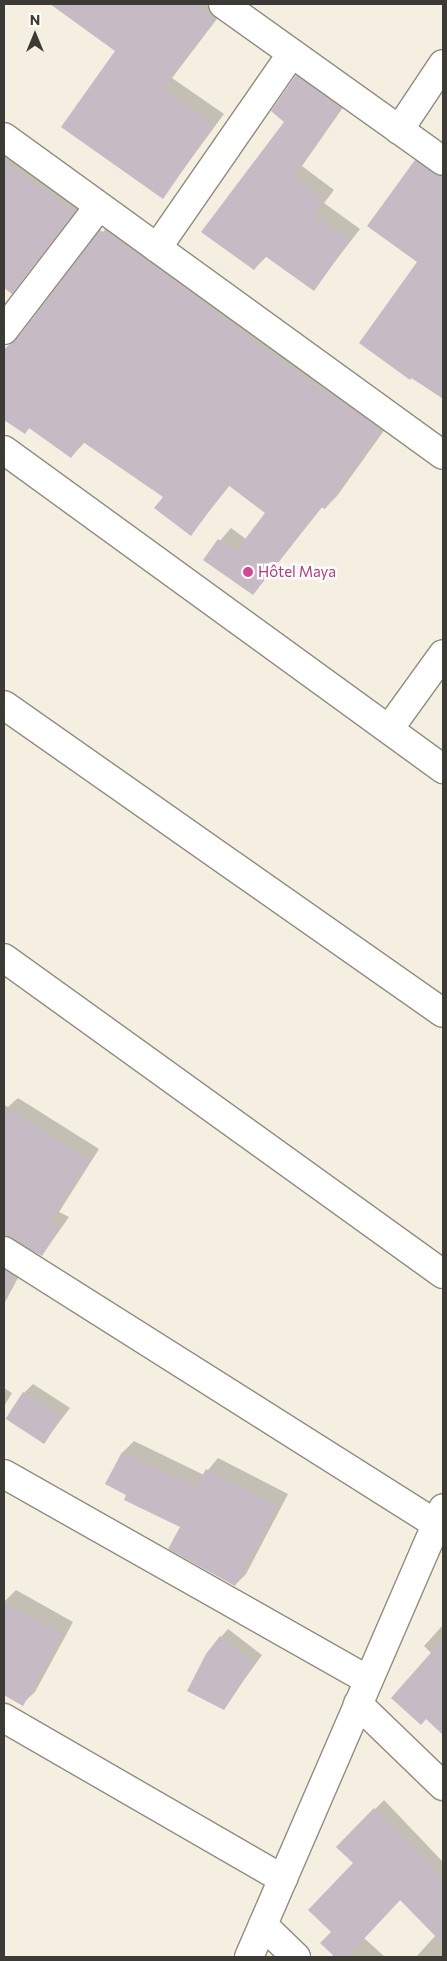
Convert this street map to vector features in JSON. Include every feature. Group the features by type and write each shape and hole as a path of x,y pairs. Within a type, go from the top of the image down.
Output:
{"street":[{"path":"223,4 443,161"},
{"path":"157,248 292,54"},
{"path":"399,130 443,64"},
{"path":"4,137 443,455"},
{"path":"4,330 99,206"},
{"path":"4,450 443,769"},
{"path":"389,729 443,654"},
{"path":"4,705 443,1013"},
{"path":"4,958 443,1274"},
{"path":"4,1250 440,1515 249,1957"},
{"path":"4,1474 363,1692 443,1786"},
{"path":"4,1718 283,1879"},
{"path":"263,1925 296,1957"}],"building":[{"path":"50,4 196,4 216,19 162,89 214,125 163,199 61,127 115,51"},
{"path":"296,75 341,108 292,177 324,201 314,215 350,240 314,291 265,256 254,270 201,232 284,122 271,111"},
{"path":"415,160 443,177 443,398 411,378 410,380 359,343 417,262 367,226"},
{"path":"4,162 75,212 12,294 4,288"},
{"path":"100,230 104,233 106,230 324,393 326,389 382,430 325,509 321,507 253,595 203,560 218,539 236,551 265,513 228,485 191,536 154,508 163,497 83,442 71,458 29,428 25,434 4,420 4,349 16,340"},
{"path":"4,1107 89,1160 49,1223 59,1229 42,1256 4,1236"},
{"path":"4,1269 15,1277 4,1297"},
{"path":"23,1392 62,1417 44,1444 6,1419"},
{"path":"122,1452 196,1487 206,1469 277,1505 235,1586 168,1549 180,1527 124,1500 126,1495 105,1484"},
{"path":"4,1602 62,1634 23,1706 4,1695"},
{"path":"220,1636 255,1663 224,1710 187,1691 206,1654"},
{"path":"443,1639 443,1735 426,1719 421,1725 391,1698"},
{"path":"374,1808 443,1879 443,1944 400,1900 347,1957 335,1957 320,1943 331,1932 308,1910 353,1863 336,1847"}],"place":[{"name":"Hôtel Maya","path":"248,572"}]}
